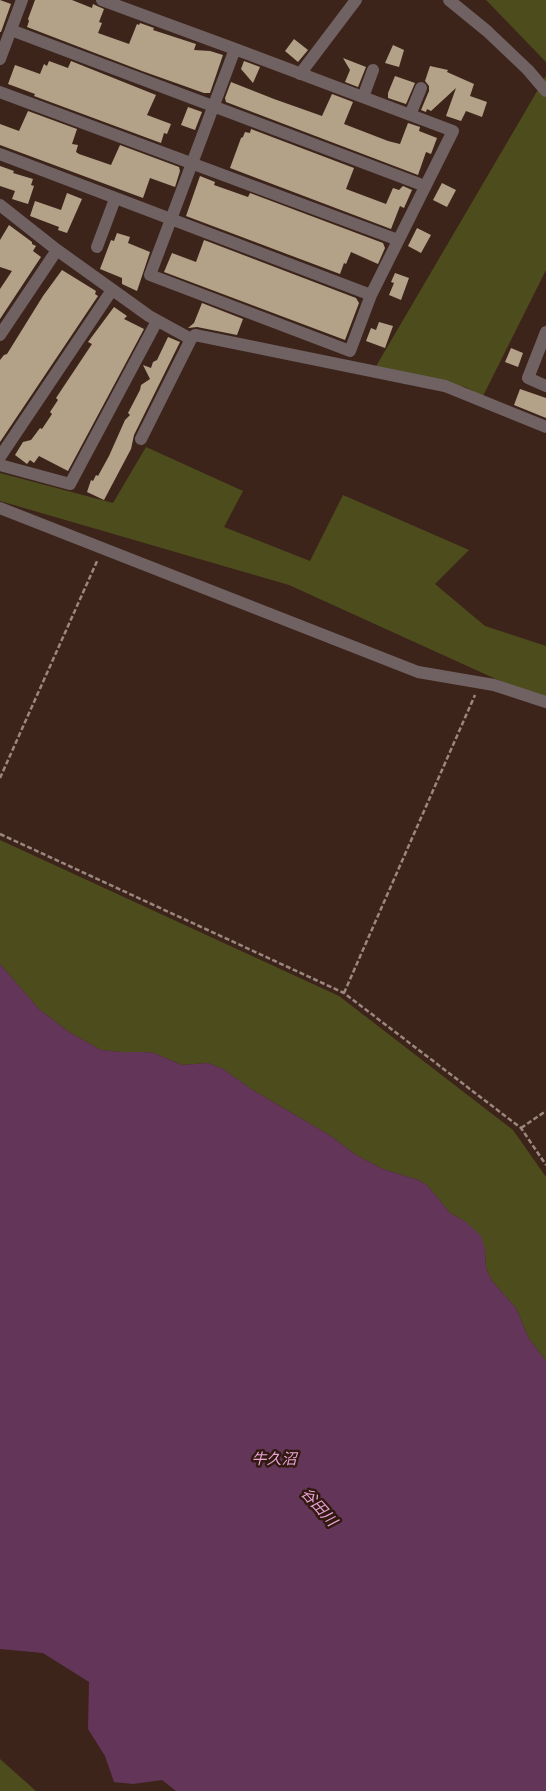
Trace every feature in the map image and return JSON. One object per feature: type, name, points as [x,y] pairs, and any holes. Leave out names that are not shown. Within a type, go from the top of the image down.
[{"type":"street","points":[[0,59],[22,0]]},
{"type":"street","points":[[102,0],[234,49],[300,74],[363,97],[453,131],[371,295],[350,351],[150,275],[234,49]]},
{"type":"street","points":[[300,74],[356,0]]},
{"type":"street","points":[[449,0],[487,31],[546,90]]},
{"type":"street","points":[[10,30],[425,186]]},
{"type":"street","points":[[363,97],[373,70]]},
{"type":"street","points":[[410,115],[421,88]]},
{"type":"street","points":[[0,92],[398,240]]},
{"type":"street","points":[[0,154],[371,295]]},
{"type":"street","points":[[97,247],[115,198]]},
{"type":"street","points":[[1,207],[112,290],[157,321],[190,339]]},
{"type":"street","points":[[0,335],[57,250]]},
{"type":"street","points":[[0,457],[112,290]]},
{"type":"street","points":[[0,465],[70,484],[157,321]]},
{"type":"street","points":[[546,332],[528,378],[546,386]]},
{"type":"street","points":[[141,439],[190,339],[195,335],[445,386],[546,426]]},
{"type":"street","points":[[0,508],[102,552],[418,672],[494,685],[546,702]]},
{"type":"path","points":[[0,778],[102,552]]},
{"type":"path","points":[[344,994],[470,709]]},
{"type":"path","points":[[0,834],[344,994],[521,1128],[546,1165]]},
{"type":"path","points":[[521,1128],[546,1111]]},
{"type":"shaded area","points":[[486,0],[546,0],[546,62],[488,2]]},
{"type":"shaded area","points":[[546,76],[546,270],[483,396],[465,387],[375,368]]},
{"type":"shaded area","points":[[146,447],[243,491],[224,527],[310,561],[343,495],[469,550],[435,584],[485,626],[546,646],[546,697],[498,680],[289,585],[0,501],[0,473],[113,503]]},
{"type":"shaded area","points":[[0,840],[339,996],[513,1130],[546,1177],[546,1361],[528,1337],[516,1308],[492,1281],[486,1268],[485,1249],[466,1222],[450,1213],[427,1185],[418,1180],[383,1169],[356,1155],[331,1136],[251,1089],[223,1069],[208,1063],[182,1065],[154,1053],[101,1050],[69,1032],[39,1009],[0,964]]},
{"type":"shaded area","points":[[0,1759],[36,1791],[0,1791]]},
{"type":"water","name":"牛久沼","points":[[0,964],[39,1009],[69,1032],[101,1050],[154,1053],[182,1065],[208,1063],[223,1069],[251,1089],[331,1136],[356,1155],[383,1169],[418,1180],[427,1185],[450,1213],[466,1222],[481,1236],[485,1249],[486,1268],[492,1281],[516,1308],[528,1337],[546,1361],[546,1791],[176,1791],[162,1780],[133,1784],[114,1782],[105,1756],[88,1729],[89,1682],[43,1653],[0,1649]]},
{"type":"building","points":[[0,0],[11,4],[1,32],[0,32]]},
{"type":"building","points":[[35,0],[72,0],[92,8],[93,4],[104,9],[99,22],[102,23],[98,33],[129,44],[137,24],[139,25],[140,23],[154,28],[153,30],[196,44],[194,50],[210,51],[223,55],[210,93],[204,93],[142,71],[27,27]]},
{"type":"building","points":[[294,39],[308,50],[298,62],[285,51]]},
{"type":"building","points":[[393,45],[404,50],[399,67],[385,63]]},
{"type":"building","points":[[343,58],[366,67],[358,87],[345,82],[350,70]]},
{"type":"building","points":[[49,61],[68,68],[71,61],[156,95],[147,115],[171,124],[167,134],[164,133],[161,143],[34,96],[35,94],[8,84],[15,65],[40,74],[44,64],[47,66]]},
{"type":"building","points":[[244,61],[260,67],[253,83],[241,69]]},
{"type":"building","points":[[430,66],[448,70],[447,72],[474,84],[470,96],[487,102],[482,117],[466,111],[461,121],[446,116],[456,88],[431,111],[427,109],[426,112],[421,110],[429,91],[429,86],[425,81]]},
{"type":"building","points":[[395,76],[415,83],[406,104],[388,98],[388,93]]},
{"type":"building","points":[[231,82],[322,116],[332,94],[353,102],[344,124],[388,141],[400,144],[408,123],[420,127],[419,131],[437,138],[431,154],[426,152],[418,175],[226,102],[225,98]]},
{"type":"building","points":[[188,107],[202,112],[195,130],[181,125]]},
{"type":"building","points":[[28,111],[77,129],[72,144],[78,145],[76,152],[79,154],[111,165],[120,145],[179,167],[180,171],[175,187],[150,178],[143,198],[0,145],[0,124],[19,131]]},
{"type":"building","points":[[251,129],[354,168],[346,189],[386,204],[393,188],[399,190],[403,186],[412,190],[404,208],[400,206],[391,229],[230,168],[241,138],[245,132],[250,133]]},
{"type":"building","points":[[0,166],[14,171],[13,173],[33,179],[31,185],[34,186],[28,204],[12,199],[15,191],[0,186]]},
{"type":"building","points":[[200,176],[215,182],[214,185],[248,197],[250,193],[383,243],[385,248],[378,264],[351,252],[340,274],[186,216]]},
{"type":"building","points":[[442,183],[456,190],[447,207],[433,200]]},
{"type":"building","points":[[67,193],[82,199],[67,233],[58,230],[59,227],[30,216],[35,201],[61,210]]},
{"type":"building","points":[[9,225],[36,246],[33,251],[41,257],[0,319],[0,289],[12,271],[0,267],[0,240]]},
{"type":"building","points":[[417,228],[431,235],[421,253],[408,246]]},
{"type":"building","points":[[117,233],[130,237],[128,243],[150,252],[137,291],[122,284],[122,278],[100,269],[111,240],[114,241]]},
{"type":"building","points":[[204,240],[356,298],[359,303],[345,340],[164,272],[172,253],[196,262]]},
{"type":"building","points":[[62,270],[96,291],[95,294],[98,296],[0,442],[0,360],[7,354],[43,296]]},
{"type":"building","points":[[395,273],[409,278],[401,300],[389,295],[394,283],[391,282]]},
{"type":"building","points":[[202,303],[243,319],[237,335],[197,327],[188,328],[194,323]]},
{"type":"building","points":[[114,307],[127,316],[124,319],[144,329],[68,471],[39,456],[34,463],[30,460],[27,464],[15,455],[23,442],[31,440],[40,428],[42,429],[52,414],[50,412],[58,400],[56,398],[92,344],[88,342]]},
{"type":"building","points":[[379,322],[393,326],[385,348],[366,341],[371,328],[376,330]]},
{"type":"building","points":[[168,337],[180,342],[134,435],[131,449],[104,500],[87,492],[91,480],[93,481],[96,475],[98,476],[109,456],[125,420],[130,415],[128,413],[141,385],[150,379],[143,365],[151,368]]},
{"type":"building","points":[[511,348],[523,353],[518,367],[505,362]]},
{"type":"building","points":[[520,389],[546,398],[546,418],[514,405]]},
{"type":"water label","name":"谷田川","points":[[319,1507]]}]
